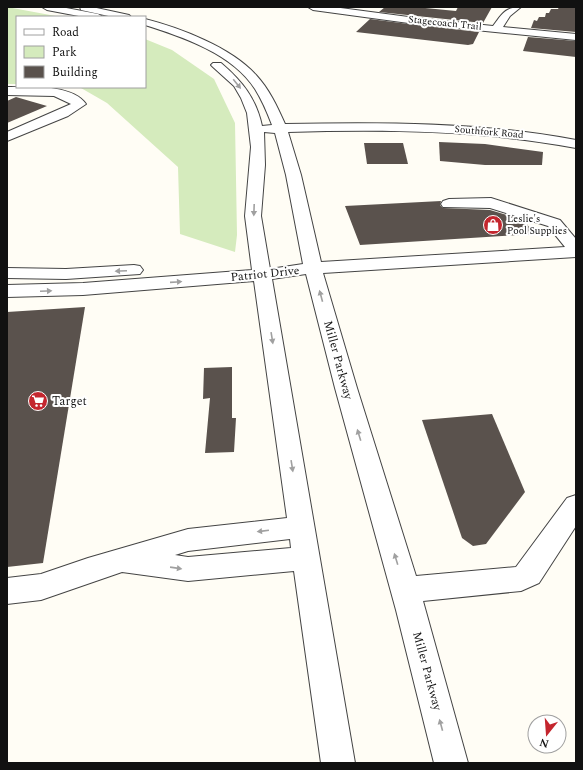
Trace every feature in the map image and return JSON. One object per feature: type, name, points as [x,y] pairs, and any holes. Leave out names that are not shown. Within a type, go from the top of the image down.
[{"type":"street","points":[[47,7],[93,16]]},
{"type":"street","points":[[77,7],[121,16]]},
{"type":"street","name":"Stagecoach Trail","points":[[313,7],[350,9],[496,29],[576,38]]},
{"type":"street","points":[[496,29],[507,14],[516,7]]},
{"type":"street","name":"Miller Parkway","points":[[146,22],[202,43],[245,71],[260,86],[282,133],[313,268],[354,420],[406,590],[450,763]]},
{"type":"street","points":[[146,29],[193,49],[216,64],[238,85],[248,101],[257,134],[253,216],[338,763]]},
{"type":"street","points":[[7,91],[46,91],[71,96],[80,104],[64,113],[7,137]]},
{"type":"street","name":"Southfork Road","points":[[257,134],[338,131],[376,133],[400,128],[458,128],[494,131],[576,144]]},
{"type":"street","points":[[449,204],[491,203],[554,223],[576,251]]},
{"type":"street","name":"Patriot Drive","points":[[7,273],[66,274],[313,268],[576,251]]},
{"type":"street","name":"Patriot Drive","points":[[7,292],[83,289],[262,269]]},
{"type":"street","points":[[406,590],[521,579],[529,574],[576,504]]},
{"type":"street","points":[[7,591],[40,588],[88,570],[123,561],[188,540],[301,527]]},
{"type":"street","points":[[123,561],[188,570],[306,558]]},
{"type":"green space","points":[[7,7],[56,16],[16,16],[16,84],[7,84]]},
{"type":"green space","points":[[146,39],[172,50],[214,79],[235,123],[237,235],[235,252],[180,234],[178,167],[107,103],[81,88],[146,88]]},
{"type":"building","points":[[385,7],[415,7],[456,11],[458,7],[492,7],[483,23],[379,12]]},
{"type":"building","points":[[559,7],[576,7],[576,32],[531,28],[534,20],[537,21],[539,17],[545,17],[546,13],[549,13],[551,9],[558,9]]},
{"type":"building","points":[[370,19],[479,32],[473,44],[468,45],[356,32]]},
{"type":"building","points":[[528,37],[576,41],[576,57],[523,51]]},
{"type":"building","points":[[16,97],[47,106],[7,123],[7,101]]},
{"type":"building","points":[[439,142],[485,144],[543,152],[542,165],[485,165],[440,161]]},
{"type":"building","points":[[364,143],[403,143],[408,164],[367,164]]},
{"type":"building","points":[[441,201],[440,205],[443,208],[490,210],[524,220],[534,234],[360,245],[345,206]]},
{"type":"building","name":"Target","points":[[85,307],[43,563],[7,567],[7,312]]},
{"type":"building","points":[[232,367],[232,418],[236,418],[234,452],[205,453],[210,398],[203,399],[204,368]]},
{"type":"building","points":[[492,414],[525,492],[486,544],[473,546],[462,538],[422,420]]},
{"type":"place","name":"Leslie's Pool Supplies","points":[[493,225]]},
{"type":"place","name":"Target","points":[[38,401]]}]
